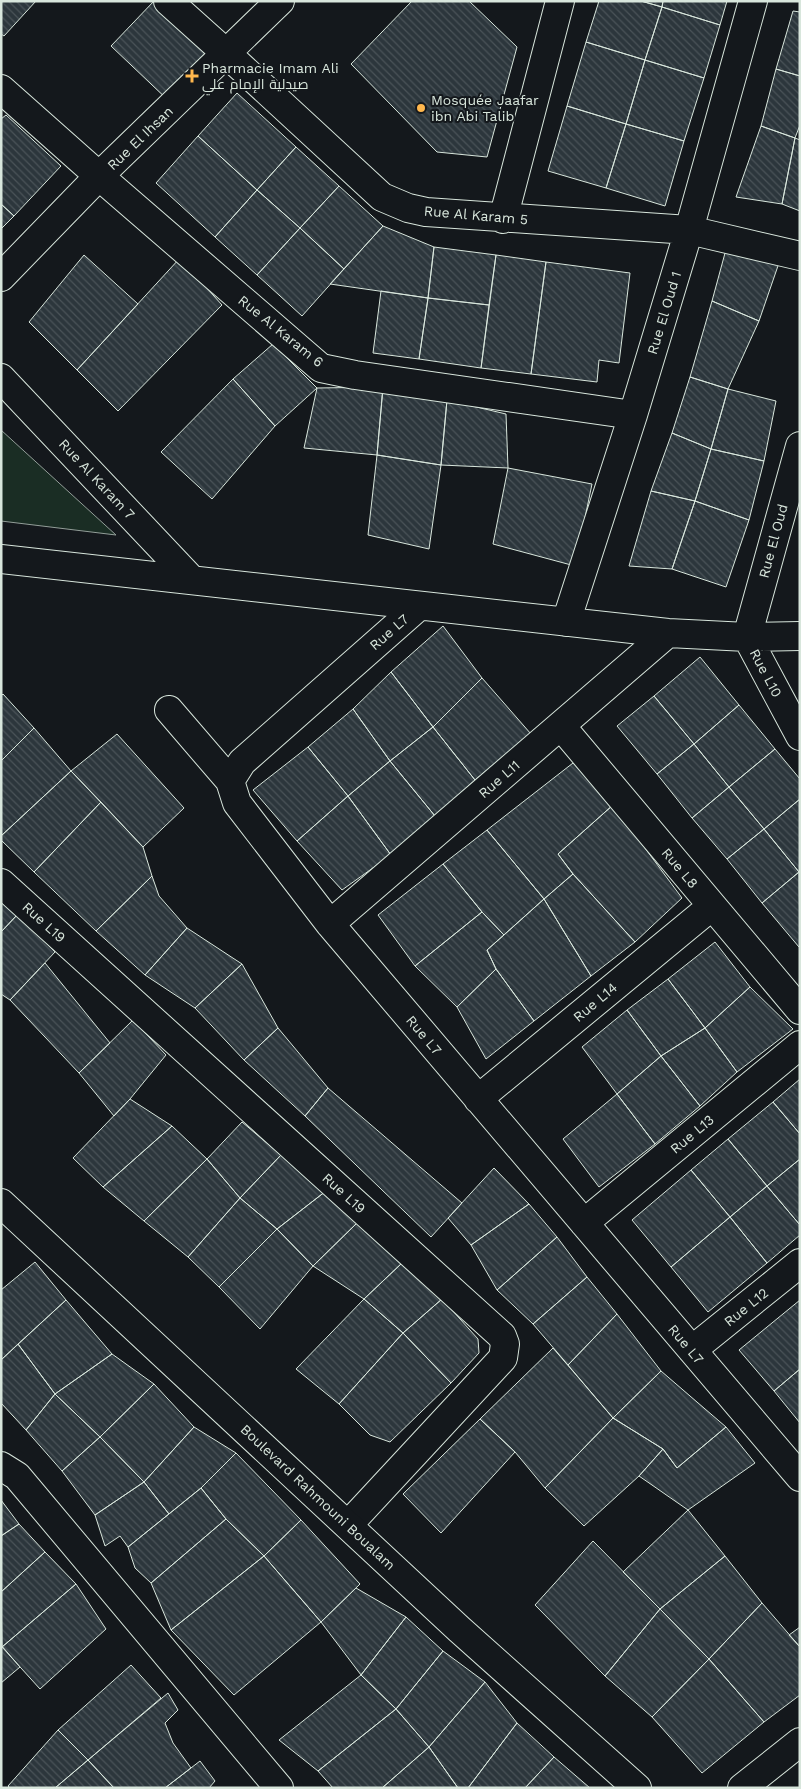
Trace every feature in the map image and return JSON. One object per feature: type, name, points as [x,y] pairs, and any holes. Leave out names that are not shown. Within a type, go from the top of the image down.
[{"type":"street","name":"Rue Al Karam 5","points":[[168,1],[382,197],[408,208],[426,212],[503,219],[689,230],[800,256]]},
{"type":"street","name":"Rue El Ihsan","points":[[1,277],[99,176],[280,1]]},
{"type":"street","points":[[503,219],[560,1]]},
{"type":"street","name":"Rue El Oud 1","points":[[566,622],[633,415],[689,230],[753,1]]},
{"type":"street","name":"Rue Al Karam 6","points":[[1,89],[321,368],[355,375],[633,415]]},
{"type":"street","name":"Rue Al Karam 7","points":[[1,378],[192,580]]},
{"type":"street","name":"Rue El Oud","points":[[747,637],[800,446]]},
{"type":"street","points":[[1,559],[668,633],[747,637],[800,636]]},
{"type":"street","name":"Rue L7","points":[[419,606],[242,762],[230,781],[237,803],[330,924],[800,1478]]},
{"type":"street","name":"Rue L11","points":[[330,924],[668,633]]},
{"type":"street","name":"Rue L10","points":[[747,637],[800,736]]},
{"type":"street","points":[[170,710],[230,781]]},
{"type":"street","name":"Rue L8","points":[[560,726],[800,1010]]},
{"type":"street","name":"Rue L19","points":[[1,883],[502,1336],[505,1344],[503,1358],[348,1525]]},
{"type":"street","name":"Rue L14","points":[[478,1099],[712,906]]},
{"type":"street","name":"Rue L13","points":[[584,1223],[800,1045]]},
{"type":"street","name":"Boulevard Rahmouni Boualam","points":[[1,1203],[459,1629],[637,1788]]},
{"type":"street","name":"Rue L12","points":[[692,1350],[800,1263]]},
{"type":"street","points":[[1,1466],[17,1476],[279,1788]]},
{"type":"street","points":[[742,1788],[800,1742]]},
{"type":"green space","points":[[1,430],[116,535],[1,521]]},
{"type":"building","points":[[1,1],[36,1],[4,36],[1,34]]},
{"type":"building","points":[[154,1],[160,1],[216,55],[171,103],[111,46]]},
{"type":"building","points":[[412,1],[469,1],[517,47],[487,157],[437,152],[351,64]]},
{"type":"building","points":[[599,1],[641,1],[662,7],[645,60],[586,42]]},
{"type":"building","points":[[641,1],[663,1],[662,7]]},
{"type":"building","points":[[663,1],[727,1],[720,25],[662,7]]},
{"type":"building","points":[[662,7],[720,25],[704,78],[645,60]]},
{"type":"building","points":[[793,11],[800,12],[800,76],[776,69]]},
{"type":"building","points":[[586,42],[645,60],[626,124],[567,106]]},
{"type":"building","points":[[645,60],[704,78],[684,141],[626,124]]},
{"type":"building","points":[[776,69],[800,76],[800,125],[795,138],[761,126]]},
{"type":"building","points":[[237,93],[296,147],[257,190],[198,136]]},
{"type":"building","points":[[567,106],[626,124],[606,188],[548,171]]},
{"type":"building","points":[[6,115],[61,166],[14,216],[1,204],[1,119]]},
{"type":"building","points":[[626,124],[684,141],[665,206],[606,188]]},
{"type":"building","points":[[761,126],[795,138],[782,204],[736,197]]},
{"type":"building","points":[[198,136],[257,190],[215,237],[156,183]]},
{"type":"building","points":[[795,138],[800,140],[800,211],[782,204]]},
{"type":"building","points":[[296,147],[339,186],[300,228],[257,190]]},
{"type":"building","points":[[339,186],[383,226],[344,269],[300,228]]},
{"type":"building","points":[[257,190],[300,228],[257,275],[215,237]]},
{"type":"building","points":[[1,204],[14,216],[1,229]]},
{"type":"building","points":[[383,226],[434,247],[428,298],[330,284]]},
{"type":"building","points":[[300,228],[344,269],[302,316],[257,275]]},
{"type":"building","points":[[728,242],[780,260],[759,321],[712,301]]},
{"type":"building","points":[[434,247],[496,255],[489,305],[428,298]]},
{"type":"building","points":[[84,255],[138,304],[77,370],[29,322]]},
{"type":"building","points":[[496,255],[546,262],[531,374],[481,368]]},
{"type":"building","points":[[180,258],[222,305],[118,411],[77,370]]},
{"type":"building","points":[[546,262],[630,273],[619,363],[599,360],[597,382],[531,374]]},
{"type":"building","points":[[381,291],[428,298],[419,359],[373,353]]},
{"type":"building","points":[[428,298],[489,305],[481,368],[419,359]]},
{"type":"building","points":[[712,301],[759,321],[728,389],[690,377]]},
{"type":"building","points":[[273,344],[317,388],[275,426],[233,379]]},
{"type":"building","points":[[690,377],[728,389],[711,449],[672,433]]},
{"type":"building","points":[[233,379],[275,426],[212,499],[161,452]]},
{"type":"building","points":[[383,387],[377,455],[304,448],[317,388]]},
{"type":"building","points":[[383,387],[447,400],[441,465],[377,455]]},
{"type":"building","points":[[728,389],[776,401],[764,461],[711,449]]},
{"type":"building","points":[[447,400],[506,414],[508,468],[441,465]]},
{"type":"building","points":[[672,433],[711,449],[695,501],[651,491]]},
{"type":"building","points":[[711,449],[764,461],[749,520],[695,501]]},
{"type":"building","points":[[377,455],[441,465],[429,549],[368,535]]},
{"type":"building","points":[[508,468],[592,484],[575,566],[493,544]]},
{"type":"building","points":[[651,491],[695,501],[672,569],[629,566]]},
{"type":"building","points":[[695,501],[749,520],[726,587],[672,569]]},
{"type":"building","points":[[443,626],[482,678],[433,727],[391,672]]},
{"type":"building","points":[[700,657],[739,705],[694,744],[654,696]]},
{"type":"building","points":[[391,672],[433,727],[390,761],[353,709]]},
{"type":"building","points":[[482,678],[531,734],[475,780],[433,727]]},
{"type":"building","points":[[3,694],[34,728],[1,761],[1,696]]},
{"type":"building","points":[[654,696],[694,744],[657,774],[617,726]]},
{"type":"building","points":[[739,705],[775,749],[729,787],[694,744]]},
{"type":"building","points":[[353,709],[390,761],[348,796],[308,747]]},
{"type":"building","points":[[433,727],[475,780],[435,816],[390,761]]},
{"type":"building","points":[[34,728],[71,771],[1,836],[1,761]]},
{"type":"building","points":[[117,734],[184,808],[143,847],[71,771]]},
{"type":"building","points":[[694,744],[729,787],[692,818],[657,774]]},
{"type":"building","points":[[308,747],[348,796],[297,841],[253,790]]},
{"type":"building","points":[[775,749],[800,779],[800,799],[764,829],[729,787]]},
{"type":"building","points":[[390,761],[435,816],[391,855],[348,796]]},
{"type":"building","points":[[573,763],[613,805],[558,854],[573,874],[544,899],[487,830]]},
{"type":"building","points":[[71,771],[101,802],[34,872],[1,840],[1,836]]},
{"type":"building","points":[[729,787],[764,829],[727,859],[692,818]]},
{"type":"building","points":[[348,796],[391,855],[342,890],[297,841]]},
{"type":"building","points":[[800,799],[800,872],[799,872],[764,829]]},
{"type":"building","points":[[101,802],[143,847],[152,876],[96,931],[34,872]]},
{"type":"building","points":[[613,805],[682,898],[635,942],[573,874],[558,854]]},
{"type":"building","points":[[764,829],[799,872],[762,903],[727,859]]},
{"type":"building","points":[[487,830],[544,899],[504,935],[482,912],[443,864]]},
{"type":"building","points":[[443,864],[482,912],[415,966],[378,915]]},
{"type":"building","points":[[799,872],[800,946],[799,947],[762,903]]},
{"type":"building","points":[[573,874],[635,942],[591,976],[544,899]]},
{"type":"building","points":[[152,876],[159,896],[187,928],[145,975],[96,931]]},
{"type":"building","points":[[544,899],[591,976],[534,1021],[496,969],[487,950]]},
{"type":"building","points":[[1,902],[18,914],[1,932]]},
{"type":"building","points":[[482,912],[504,935],[487,950],[496,969],[457,1007],[415,966]]},
{"type":"building","points":[[18,914],[55,952],[10,1000],[1,994],[1,932]]},
{"type":"building","points":[[187,928],[242,964],[195,1008],[145,975]]},
{"type":"building","points":[[715,942],[750,987],[705,1028],[668,979]]},
{"type":"building","points":[[45,963],[110,1043],[79,1073],[10,1000]]},
{"type":"building","points":[[242,964],[278,1028],[244,1060],[195,1008]]},
{"type":"building","points":[[496,969],[534,1021],[486,1059],[457,1007]]},
{"type":"building","points":[[668,979],[705,1028],[661,1056],[627,1010]]},
{"type":"building","points":[[750,987],[793,1029],[737,1072],[705,1028]]},
{"type":"building","points":[[627,1010],[661,1056],[617,1094],[582,1047]]},
{"type":"building","points":[[133,1020],[166,1055],[114,1116],[79,1073]]},
{"type":"building","points":[[278,1028],[328,1088],[305,1116],[244,1060]]},
{"type":"building","points":[[705,1028],[737,1072],[700,1106],[661,1056]]},
{"type":"building","points":[[661,1056],[700,1106],[655,1144],[617,1094]]},
{"type":"building","points":[[800,1079],[800,1134],[773,1102]]},
{"type":"building","points":[[328,1088],[462,1203],[431,1237],[305,1116]]},
{"type":"building","points":[[617,1094],[655,1144],[599,1187],[563,1139]]},
{"type":"building","points":[[130,1099],[172,1126],[103,1187],[73,1158]]},
{"type":"building","points":[[773,1102],[800,1134],[800,1159],[767,1186],[728,1139]]},
{"type":"building","points":[[242,1122],[281,1155],[240,1198],[207,1159]]},
{"type":"building","points":[[172,1126],[207,1159],[144,1221],[103,1187]]},
{"type":"building","points":[[728,1139],[767,1186],[730,1217],[691,1170]]},
{"type":"building","points":[[281,1155],[326,1191],[277,1229],[240,1198]]},
{"type":"building","points":[[207,1159],[240,1198],[188,1257],[144,1221]]},
{"type":"building","points":[[800,1159],[800,1225],[767,1186]]},
{"type":"building","points":[[494,1168],[529,1204],[471,1245],[448,1218]]},
{"type":"building","points":[[691,1170],[730,1217],[671,1267],[632,1220]]},
{"type":"building","points":[[767,1186],[800,1225],[800,1235],[767,1263],[730,1217]]},
{"type":"building","points":[[326,1191],[358,1222],[313,1266],[277,1229]]},
{"type":"building","points":[[240,1198],[277,1229],[219,1287],[188,1257]]},
{"type":"building","points":[[529,1204],[557,1237],[497,1290],[471,1245]]},
{"type":"building","points":[[730,1217],[767,1263],[708,1312],[671,1267]]},
{"type":"building","points":[[358,1222],[402,1263],[364,1299],[313,1266]]},
{"type":"building","points":[[277,1229],[313,1266],[260,1329],[219,1287]]},
{"type":"building","points":[[557,1237],[587,1277],[533,1324],[497,1290]]},
{"type":"building","points":[[35,1262],[66,1300],[1,1360],[1,1290]]},
{"type":"building","points":[[402,1263],[442,1299],[403,1333],[364,1299]]},
{"type":"building","points":[[587,1277],[617,1314],[568,1365],[533,1324]]},
{"type":"building","points":[[364,1299],[403,1333],[339,1404],[296,1369]]},
{"type":"building","points":[[442,1299],[478,1339],[479,1353],[451,1383],[403,1333]]},
{"type":"building","points":[[66,1300],[112,1354],[55,1394],[18,1344]]},
{"type":"building","points":[[800,1300],[800,1369],[774,1391],[739,1350]]},
{"type":"building","points":[[617,1314],[661,1371],[613,1418],[568,1365]]},
{"type":"building","points":[[403,1333],[451,1383],[390,1442],[370,1435],[339,1404]]},
{"type":"building","points":[[18,1344],[55,1394],[26,1430],[1,1403],[1,1360]]},
{"type":"building","points":[[553,1348],[613,1418],[545,1488],[515,1452],[480,1419]]},
{"type":"building","points":[[112,1354],[154,1384],[100,1437],[55,1394]]},
{"type":"building","points":[[800,1369],[800,1423],[774,1391]]},
{"type":"building","points":[[661,1371],[726,1427],[677,1468],[663,1449],[613,1418]]},
{"type":"building","points":[[154,1384],[194,1427],[144,1482],[100,1437]]},
{"type":"building","points":[[55,1394],[100,1437],[62,1471],[26,1430]]},
{"type":"building","points":[[613,1418],[663,1449],[639,1476],[584,1526],[545,1488]]},
{"type":"building","points":[[480,1419],[515,1452],[441,1533],[403,1494]]},
{"type":"building","points":[[194,1427],[236,1453],[201,1488],[169,1514],[144,1482]]},
{"type":"building","points":[[726,1427],[755,1463],[688,1510],[639,1476],[663,1449],[677,1468]]},
{"type":"building","points":[[100,1437],[144,1482],[95,1515],[62,1471]]},
{"type":"building","points":[[236,1453],[301,1520],[264,1556],[226,1519],[201,1488]]},
{"type":"building","points":[[144,1482],[169,1514],[128,1547],[120,1536],[105,1546],[95,1515]]},
{"type":"building","points":[[201,1488],[226,1519],[151,1583],[135,1568],[128,1547]]},
{"type":"building","points":[[1,1500],[19,1524],[1,1536]]},
{"type":"building","points":[[688,1510],[725,1556],[660,1609],[623,1572]]},
{"type":"building","points":[[226,1519],[264,1556],[171,1630],[151,1583]]},
{"type":"building","points":[[301,1520],[360,1584],[321,1622],[264,1556]]},
{"type":"building","points":[[19,1524],[45,1552],[1,1592],[1,1536]]},
{"type":"building","points":[[593,1541],[660,1609],[605,1676],[535,1605]]},
{"type":"building","points":[[45,1552],[76,1584],[2,1647],[1,1592]]},
{"type":"building","points":[[264,1556],[321,1622],[234,1695],[171,1630]]},
{"type":"building","points":[[725,1556],[762,1603],[709,1659],[660,1609]]},
{"type":"building","points":[[76,1584],[106,1629],[40,1689],[2,1647]]},
{"type":"building","points":[[356,1588],[406,1617],[361,1675],[321,1622]]},
{"type":"building","points":[[762,1603],[800,1647],[800,1695],[764,1722],[709,1659]]},
{"type":"building","points":[[660,1609],[709,1659],[652,1717],[605,1676]]},
{"type":"building","points":[[406,1617],[443,1651],[396,1709],[361,1675]]},
{"type":"building","points":[[800,1627],[800,1647],[789,1635]]},
{"type":"building","points":[[1,1645],[20,1667],[1,1683]]},
{"type":"building","points":[[443,1651],[485,1682],[429,1747],[396,1709]]},
{"type":"building","points":[[709,1659],[764,1722],[702,1773],[652,1717]]},
{"type":"building","points":[[131,1665],[161,1698],[88,1760],[58,1730]]},
{"type":"building","points":[[361,1675],[396,1709],[318,1771],[279,1740]]},
{"type":"building","points":[[485,1682],[517,1723],[468,1788],[458,1788],[429,1747]]},
{"type":"building","points":[[168,1693],[178,1710],[165,1723],[173,1743],[191,1768],[165,1788],[114,1788],[88,1760]]},
{"type":"building","points":[[396,1709],[429,1747],[382,1788],[333,1788],[318,1771]]},
{"type":"building","points":[[517,1723],[554,1757],[525,1788],[468,1788]]},
{"type":"building","points":[[58,1730],[88,1760],[55,1788],[10,1788],[8,1786]]},
{"type":"building","points":[[429,1747],[458,1788],[382,1788]]},
{"type":"building","points":[[554,1757],[590,1788],[525,1788]]},
{"type":"building","points":[[88,1760],[114,1788],[55,1788]]},
{"type":"building","points":[[200,1761],[215,1781],[209,1788],[165,1788]]},
{"type":"place","name":"Pharmacie Imam Ali صيدلية الإمام علي","points":[[192,76]]},
{"type":"place","name":"Mosquée Jaafar ibn Abi Talib","points":[[421,108]]}]
